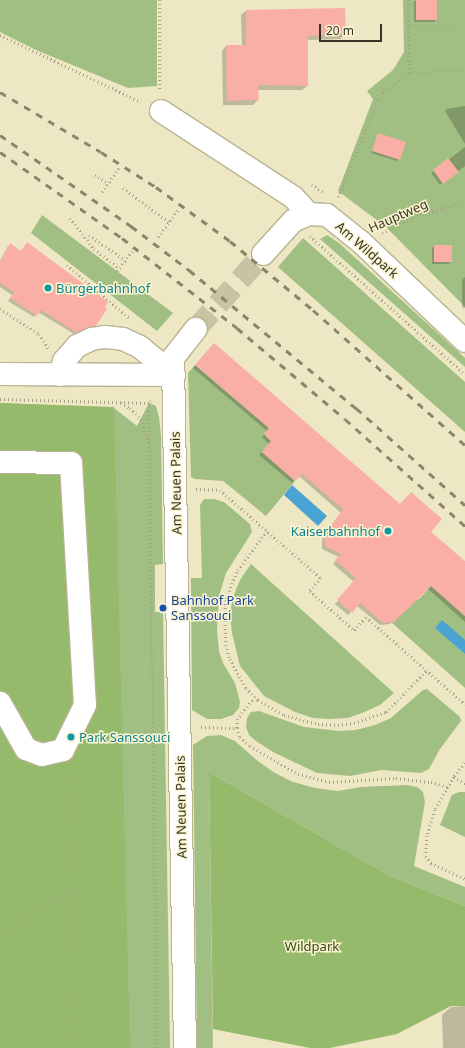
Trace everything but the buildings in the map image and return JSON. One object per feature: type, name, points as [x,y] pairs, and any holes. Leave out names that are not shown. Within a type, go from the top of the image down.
[{"type":"street","points":[[161,111],[293,197],[310,214],[294,221],[263,254]]},
{"type":"street","name":"Am Wildpark","points":[[310,214],[327,215],[362,243],[465,340]]},
{"type":"street","points":[[174,375],[173,358],[196,329]]},
{"type":"street","points":[[59,375],[64,361],[77,346],[92,339],[105,337],[123,339],[140,347],[174,375]]},
{"type":"street","points":[[0,374],[174,375]]},
{"type":"street","name":"Am Neuen Palais","points":[[174,375],[185,1048]]},
{"type":"street","points":[[0,462],[71,463],[85,705],[63,750],[42,755],[26,749],[0,703]]},
{"type":"path","points":[[0,35],[161,111],[160,0]]},
{"type":"path","points":[[408,0],[409,73]]},
{"type":"path","points":[[408,27],[460,27]]},
{"type":"path","points":[[341,193],[378,100],[384,93],[409,73],[465,69]]},
{"type":"path","points":[[102,192],[119,168]]},
{"type":"path","points":[[95,175],[108,183]]},
{"type":"path","points":[[123,188],[169,222]]},
{"type":"path","name":"Hauptweg","points":[[362,243],[413,217],[465,201]]},
{"type":"path","points":[[158,237],[178,209]]},
{"type":"path","points":[[70,218],[94,249],[119,268]]},
{"type":"path","points":[[89,235],[125,260]]},
{"type":"path","points":[[312,237],[465,374]]},
{"type":"path","points":[[117,271],[132,251]]},
{"type":"path","points":[[67,265],[131,319]]},
{"type":"path","points":[[0,309],[39,334],[50,351],[59,375]]},
{"type":"path","points":[[157,1048],[149,403],[174,375]]},
{"type":"path","points":[[0,399],[149,403]]},
{"type":"path","points":[[119,402],[130,408],[140,419],[147,434],[150,451]]},
{"type":"path","points":[[197,489],[220,490],[321,578],[310,591],[354,630],[366,617],[465,704]]},
{"type":"path","points":[[266,531],[236,572],[230,586],[224,614],[226,640],[230,659],[238,676],[246,688],[255,697],[284,715],[300,720],[325,725],[354,723],[386,712],[427,670]]},
{"type":"path","points":[[255,697],[238,719],[236,728],[240,737],[250,746],[298,774],[313,780],[329,782],[347,783],[396,778],[431,782],[448,786]]},
{"type":"path","points":[[200,727],[236,728]]},
{"type":"path","points":[[63,750],[71,789],[78,984],[64,1048]]},
{"type":"path","points":[[465,763],[448,786],[435,810],[427,836],[426,856],[431,863],[465,879]]},
{"type":"path","points":[[454,777],[465,784]]},
{"type":"path","points":[[0,937],[34,910],[75,890]]},
{"type":"green space","points":[[0,0],[157,0],[157,86],[128,88],[36,50],[0,32]]},
{"type":"green space","points":[[403,0],[465,0],[465,307],[386,227],[338,191],[373,99],[367,91],[393,70],[404,52]]},
{"type":"green space","points":[[42,215],[173,313],[157,331],[31,233]]},
{"type":"green space","points":[[327,235],[339,243],[465,358],[465,367],[320,239]]},
{"type":"green space","points":[[303,238],[465,382],[465,432],[278,267]]},
{"type":"green space","points":[[195,365],[269,428],[264,434],[271,441],[262,452],[295,481],[266,516],[223,481],[195,479],[191,477],[188,373]]},
{"type":"green space","name":"Park Sanssouci","points":[[0,403],[114,408],[137,426],[149,403],[156,406],[159,417],[161,436],[163,564],[155,565],[155,612],[163,612],[170,1048],[0,1048]]},
{"type":"green space","name":"Park Sanssouci","points":[[0,403],[114,407],[130,1048],[0,1048]]},
{"type":"green space","points":[[204,499],[214,499],[224,502],[250,524],[252,532],[226,573],[219,596],[217,631],[219,651],[223,663],[235,683],[240,702],[239,708],[233,715],[221,719],[207,719],[192,710],[191,578],[202,578],[200,505]]},
{"type":"green space","points":[[251,564],[394,693],[380,705],[362,713],[348,718],[329,719],[313,718],[295,712],[264,696],[240,666],[232,633],[230,614],[233,597],[240,580]]},
{"type":"green space","points":[[431,586],[465,616],[465,688],[391,622],[415,600],[419,599]]},
{"type":"green space","points":[[427,689],[460,717],[461,721],[440,749],[429,769],[421,773],[381,770],[350,776],[317,773],[273,752],[256,741],[249,735],[246,727],[247,718],[251,712],[259,711],[304,727],[339,731],[356,730],[375,725],[391,718],[423,690]]},
{"type":"green space","points":[[221,735],[235,741],[259,762],[275,773],[293,782],[315,788],[338,791],[361,787],[407,785],[417,787],[423,792],[425,802],[414,866],[465,887],[465,906],[388,875],[209,772],[213,1048],[197,1048],[193,745],[207,736]]},
{"type":"green space","name":"Wildpark","points":[[209,772],[388,875],[465,906],[465,1006],[451,1006],[397,1034],[330,1048],[310,1048],[213,1029]]},
{"type":"green space","points":[[459,792],[465,792],[465,837],[440,825],[452,795]]},
{"type":"water","points":[[292,485],[327,516],[318,526],[284,495]]},
{"type":"water","points":[[442,620],[465,640],[465,654],[435,628]]},
{"type":"tunnel","points":[[196,329],[263,254]]},
{"type":"railway","points":[[0,92],[101,152],[156,187],[230,241],[313,310],[465,445]]},
{"type":"railway","points":[[0,135],[131,226],[189,270],[356,408],[465,505]]},
{"type":"railway","points":[[0,152],[122,238],[237,328],[345,419],[465,526]]},
{"type":"place","name":"Bürgerbahnhof","points":[[48,288]]},
{"type":"place","name":"Kaiserbahnhof","points":[[388,531]]},
{"type":"place","name":"Bahnhof Park Sanssouci","points":[[163,608]]},
{"type":"place","name":"Park Sanssouci","points":[[71,737]]}]
